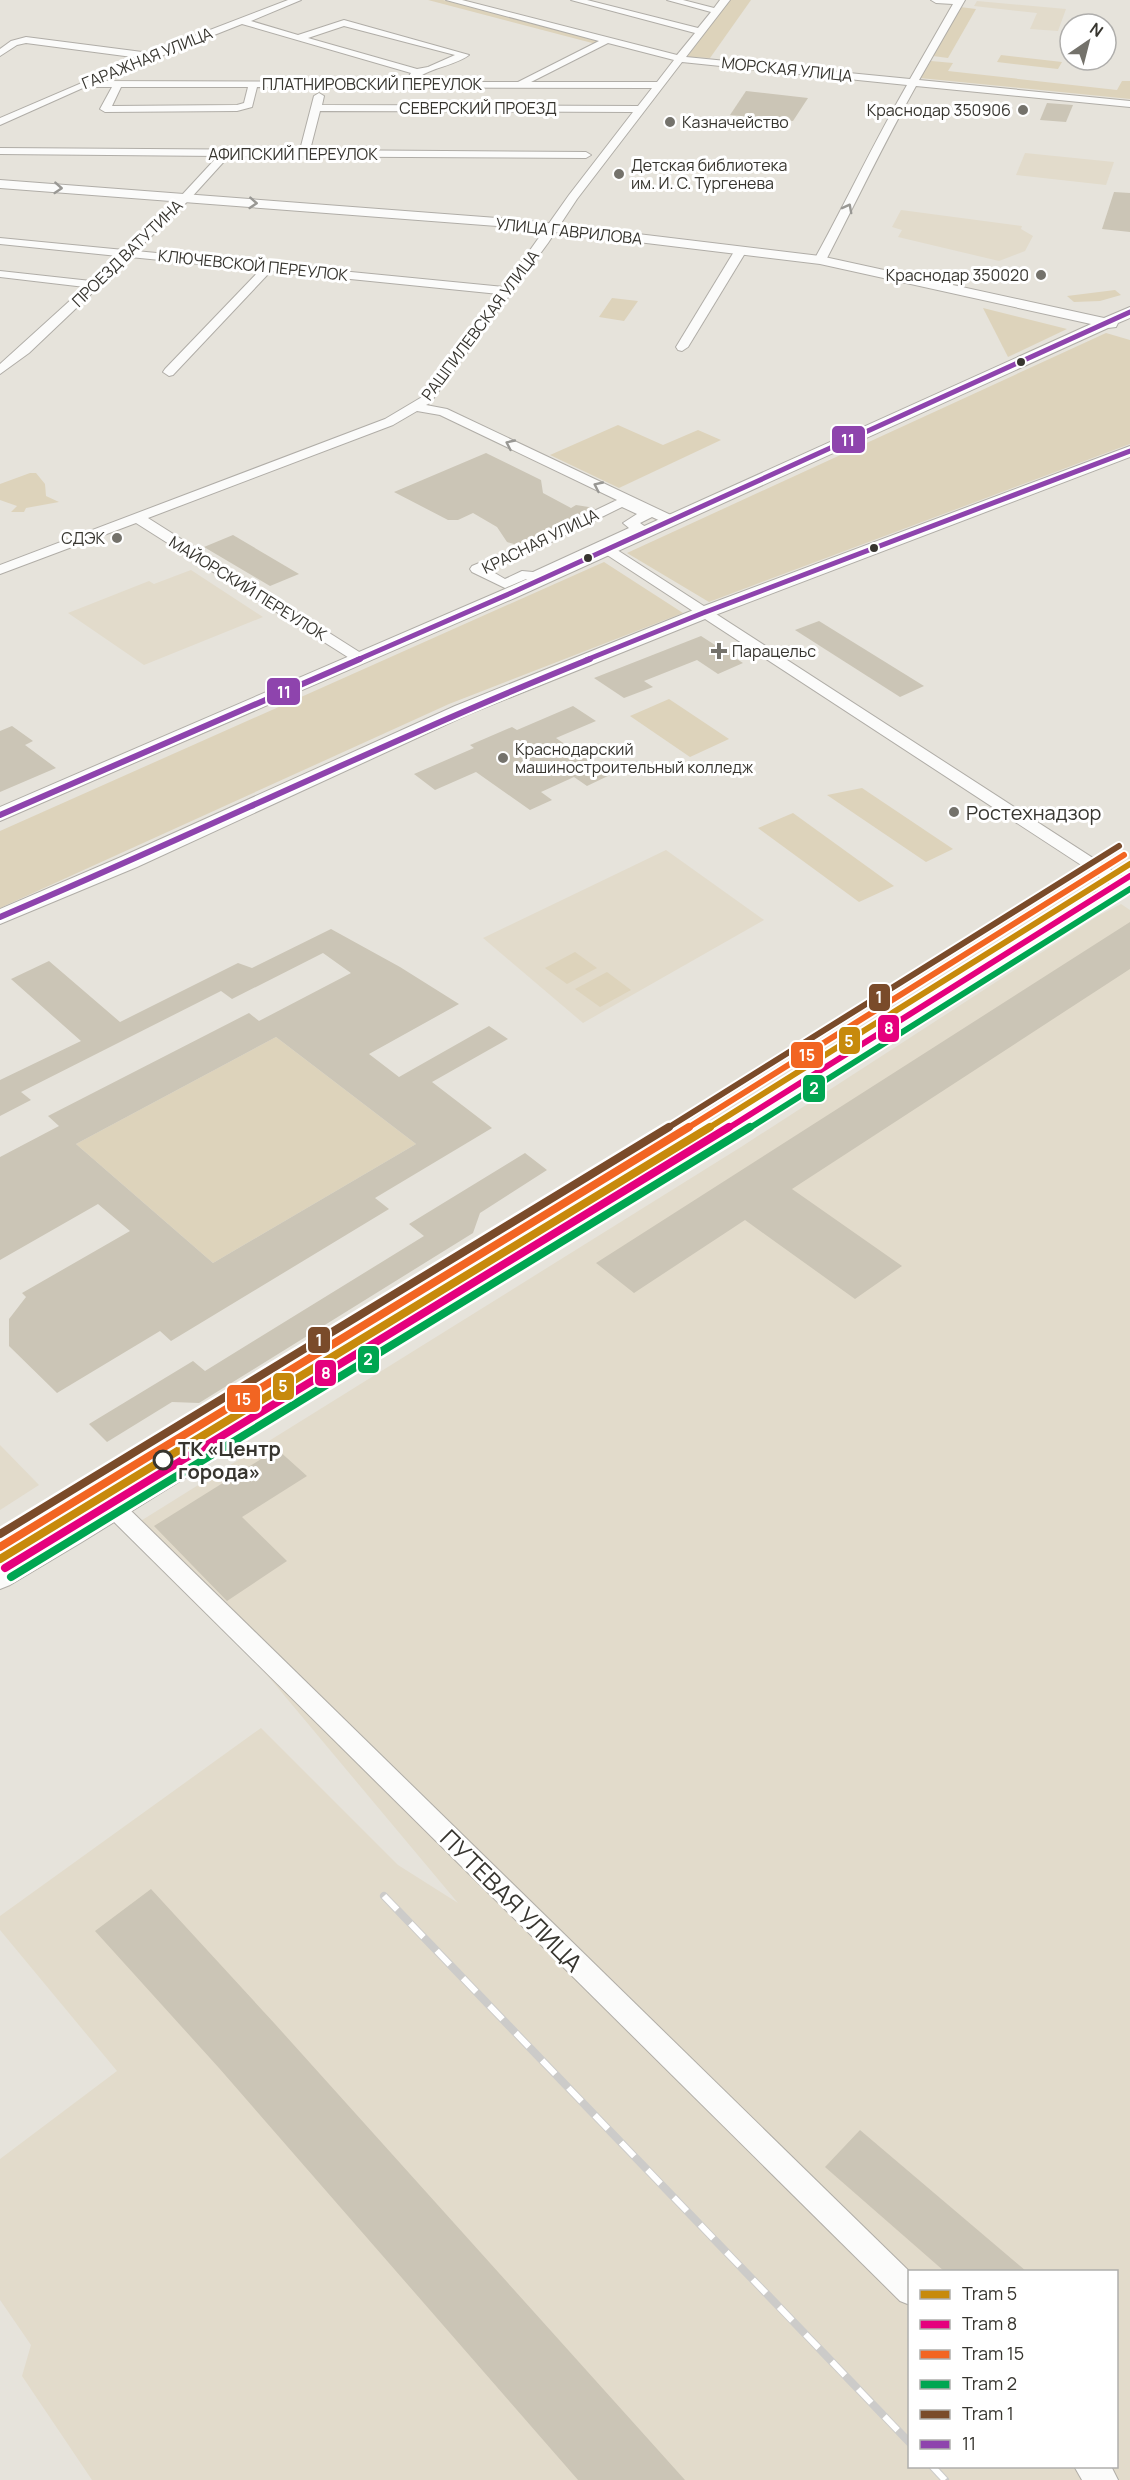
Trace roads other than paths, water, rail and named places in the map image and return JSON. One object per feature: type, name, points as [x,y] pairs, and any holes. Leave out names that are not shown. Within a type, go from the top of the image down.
[{"type":"main road","name":"УЛИЦА ГАВРИЛОВА","points":[[0,184],[552,228],[741,250],[820,260],[1106,323],[1128,320]]},
{"type":"main road","name":"КРАСНАЯ УЛИЦА","points":[[0,815],[606,549],[1106,323]]},
{"type":"main road","points":[[0,917],[129,862],[462,710],[703,613],[1130,451]]},
{"type":"main road","points":[[0,1577],[115,1509],[268,1412],[646,1182],[1099,899],[1129,887]]},
{"type":"street","name":"ГАРАЖНАЯ УЛИЦА","points":[[0,122],[150,56],[296,0]]},
{"type":"street","name":"МОРСКАЯ УЛИЦА","points":[[450,0],[680,59],[1130,104]]},
{"type":"street","points":[[576,0],[701,32]]},
{"type":"street","points":[[672,0],[717,11]]},
{"type":"street","name":"РАШПИЛЕВСКАЯ УЛИЦА","points":[[0,570],[389,422],[426,400],[639,109],[661,85],[725,0]]},
{"type":"street","points":[[820,260],[857,190],[876,147],[960,1],[936,0]]},
{"type":"street","points":[[241,21],[417,72],[430,70],[464,55],[344,23],[301,37]]},
{"type":"street","points":[[0,53],[14,43],[26,40],[150,56]]},
{"type":"street","points":[[519,84],[606,41]]},
{"type":"street","points":[[405,85],[417,72]]},
{"type":"street","name":"ПЛАТНИРОВСКИЙ ПЕРЕУЛОК","points":[[83,84],[661,85]]},
{"type":"street","points":[[118,84],[105,109],[237,108],[248,105],[253,85]]},
{"type":"street","points":[[304,153],[321,85]]},
{"type":"street","name":"СЕВЕРСКИЙ ПРОЕЗД","points":[[316,108],[639,109]]},
{"type":"street","name":"АФИПСКИЙ ПЕРЕУЛОК","points":[[0,151],[586,155]]},
{"type":"street","name":"ПРОЕЗД ВАТУТИНА","points":[[0,370],[26,350],[185,198],[226,153]]},
{"type":"street","name":"КЛЮЧЕВСКОЙ ПЕРЕУЛОК","points":[[0,241],[506,291]]},
{"type":"street","points":[[682,347],[741,250]]},
{"type":"street","points":[[169,372],[269,267]]},
{"type":"street","points":[[0,274],[94,285]]},
{"type":"street","points":[[416,407],[443,412],[670,520]]},
{"type":"street","name":"КРАСНАЯ УЛИЦА","points":[[620,503],[625,503],[647,514],[630,523],[640,528],[532,577],[527,574],[505,584],[477,569],[532,546],[620,503]]},
{"type":"street","name":"МАЙОРСКИЙ ПЕРЕУЛОК","points":[[138,518],[359,658]]},
{"type":"street","points":[[606,549],[1129,887]]},
{"type":"street","name":"ПУТЕВАЯ УЛИЦА","points":[[115,1509],[908,2290]]},
{"type":"street","points":[[1091,2468],[1103,2480]]},
{"type":"railway","points":[[384,1896],[908,2441]]},
{"type":"railway","points":[[934,2468],[945,2480]]},
{"type":"tram line","name":"1","points":[[0,1534],[778,1061],[1119,846]]},
{"type":"tram line","name":"15","points":[[0,1547],[783,1070],[1124,855]]},
{"type":"tram line","name":"5","points":[[0,1559],[789,1079],[1130,864]]},
{"type":"tram line","name":"8","points":[[5,1568],[794,1088],[1130,876]]},
{"type":"tram line","name":"2","points":[[11,1577],[800,1097],[1130,889]]},
{"type":"place","name":"Краснодар 350906","points":[[1023,110]]},
{"type":"place","name":"Казначейство","points":[[670,122]]},
{"type":"place","name":"Детская библиотека им. И. С. Тургенева","points":[[619,174]]},
{"type":"place","name":"Краснодар 350020","points":[[1041,275]]},
{"type":"place","name":"СДЭК","points":[[117,538]]},
{"type":"place","name":"Парацельс","points":[[719,651]]},
{"type":"place","name":"Краснодарский машиностроительный колледж","points":[[503,758]]},
{"type":"place","name":"Ростехнадзор","points":[[954,812]]},
{"type":"place","name":"ТК «Центр города»","points":[[163,1460]]}]
